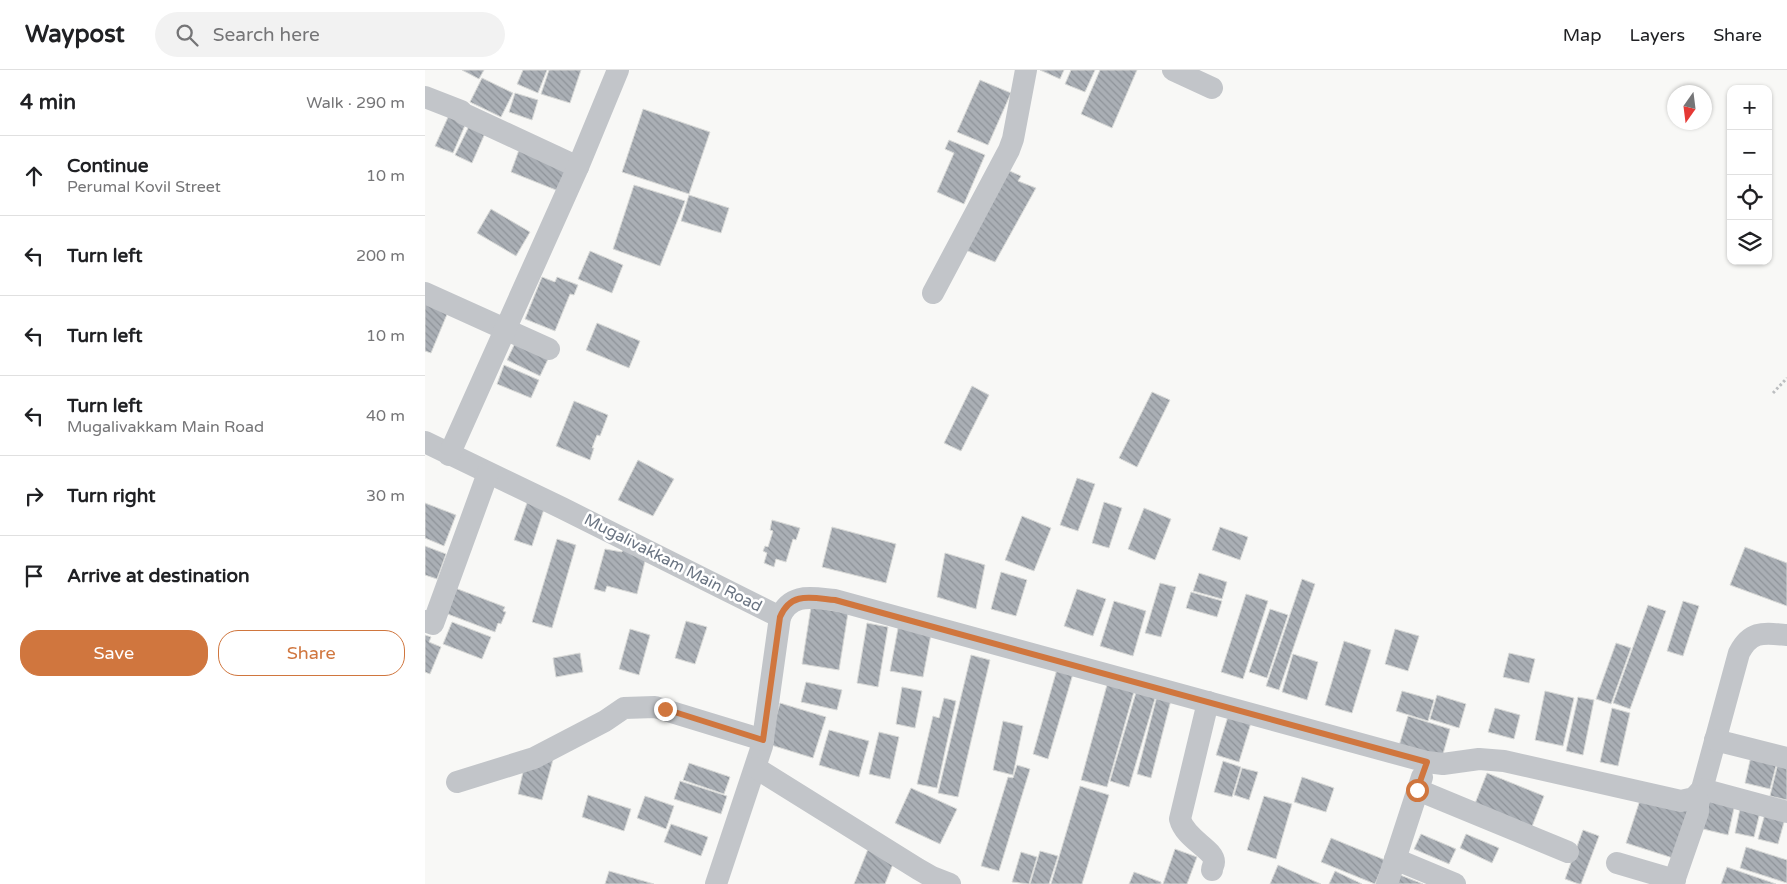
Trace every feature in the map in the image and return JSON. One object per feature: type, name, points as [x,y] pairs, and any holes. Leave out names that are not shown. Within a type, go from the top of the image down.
[{"type":"street","points":[[449,455],[578,167],[618,70]]},
{"type":"street","points":[[933,293],[1013,139],[1026,70]]},
{"type":"street","points":[[1173,70],[1212,88]]},
{"type":"street","points":[[425,97],[461,111],[578,167]]},
{"type":"street","points":[[425,294],[549,349]]},
{"type":"street","name":"Mugalivakkam Main Road","points":[[425,442],[780,617],[763,740],[756,768],[715,884]]},
{"type":"street","points":[[425,621],[433,624],[488,473]]},
{"type":"street","points":[[780,617],[784,607],[794,600],[809,597],[835,600],[1427,762],[1443,764],[1479,759],[1505,761],[1681,801],[1688,801],[1699,792]]},
{"type":"street","points":[[1617,862],[1674,882],[1698,812],[1699,792],[1739,653],[1745,643],[1759,634],[1787,635]]},
{"type":"street","points":[[1208,702],[1180,819],[1187,834],[1211,854],[1214,862],[1211,870]]},
{"type":"street","points":[[457,782],[533,758],[605,721],[624,708],[655,706],[763,740]]},
{"type":"street","points":[[1715,740],[1787,758]]},
{"type":"street","points":[[1387,884],[1427,762]]},
{"type":"street","points":[[756,768],[925,873],[949,884]]},
{"type":"street","points":[[1417,790],[1568,852]]},
{"type":"street","points":[[1699,792],[1787,812]]},
{"type":"street","points":[[1395,859],[1455,884]]},
{"type":"path","points":[[1773,393],[1787,378]]},
{"type":"building","points":[[462,70],[484,70],[479,79]]},
{"type":"building","points":[[523,70],[547,70],[538,93],[517,84]]},
{"type":"building","points":[[549,70],[581,70],[570,103],[541,94]]},
{"type":"building","points":[[1040,70],[1064,70],[1060,79]]},
{"type":"building","points":[[1071,70],[1095,70],[1085,92],[1065,84]]},
{"type":"building","points":[[1100,70],[1137,70],[1112,128],[1081,114]]},
{"type":"building","points":[[482,78],[513,93],[501,117],[470,102]]},
{"type":"building","points":[[980,80],[1011,93],[988,145],[957,132]]},
{"type":"building","points":[[515,93],[538,100],[532,120],[509,112]]},
{"type":"building","points":[[643,109],[710,132],[689,194],[622,172]]},
{"type":"building","points":[[449,115],[466,123],[453,153],[435,146]]},
{"type":"building","points":[[470,124],[486,131],[472,163],[455,155]]},
{"type":"building","points":[[949,140],[985,155],[964,204],[937,192],[954,153],[945,149]]},
{"type":"building","points":[[520,147],[571,167],[561,192],[511,172]]},
{"type":"building","points":[[1003,168],[1021,176],[1018,181],[1036,188],[995,262],[963,249]]},
{"type":"building","points":[[634,185],[685,201],[660,266],[613,249]]},
{"type":"building","points":[[689,195],[729,208],[721,233],[681,221]]},
{"type":"building","points":[[491,209],[530,232],[516,256],[477,233]]},
{"type":"building","points":[[590,251],[623,265],[612,293],[578,279]]},
{"type":"building","points":[[542,277],[555,282],[557,277],[578,285],[574,295],[570,294],[555,331],[525,319]]},
{"type":"building","points":[[425,297],[450,307],[431,353],[425,351]]},
{"type":"building","points":[[597,323],[640,341],[629,368],[586,350]]},
{"type":"building","points":[[516,341],[549,357],[540,376],[507,360]]},
{"type":"building","points":[[504,365],[539,380],[531,398],[497,384]]},
{"type":"building","points":[[972,386],[989,395],[961,451],[944,443]]},
{"type":"building","points":[[1152,392],[1170,400],[1137,467],[1119,458]]},
{"type":"building","points":[[574,401],[608,415],[600,436],[597,435],[590,460],[556,446]]},
{"type":"building","points":[[638,460],[674,479],[653,516],[618,500]]},
{"type":"building","points":[[1077,478],[1095,484],[1078,531],[1060,525]]},
{"type":"building","points":[[528,500],[545,506],[532,546],[514,540]]},
{"type":"building","points":[[1104,502],[1122,508],[1109,548],[1092,543]]},
{"type":"building","points":[[425,503],[456,515],[444,546],[425,538]]},
{"type":"building","points":[[1144,508],[1171,519],[1155,560],[1128,549]]},
{"type":"building","points":[[1022,516],[1051,528],[1034,571],[1005,560]]},
{"type":"building","points":[[772,520],[800,528],[796,540],[793,539],[786,562],[776,559],[774,567],[764,563],[767,553],[763,551],[765,546],[768,547],[773,531],[770,530]]},
{"type":"building","points":[[832,527],[896,544],[886,583],[822,567]]},
{"type":"building","points":[[1220,527],[1248,537],[1240,560],[1212,550]]},
{"type":"building","points":[[557,539],[576,545],[552,628],[532,622]]},
{"type":"building","points":[[425,546],[446,554],[437,579],[425,575]]},
{"type":"building","points":[[1745,547],[1787,563],[1787,606],[1730,585]]},
{"type":"building","points":[[623,548],[646,557],[637,594],[607,586],[605,592],[594,589],[605,549],[622,552]]},
{"type":"building","points":[[945,553],[985,565],[976,609],[937,597]]},
{"type":"building","points":[[1001,572],[1027,580],[1016,616],[991,609]]},
{"type":"building","points":[[1199,573],[1227,582],[1222,599],[1193,591]]},
{"type":"building","points":[[1302,579],[1315,584],[1279,690],[1266,686]]},
{"type":"building","points":[[1160,583],[1176,587],[1161,637],[1145,633]]},
{"type":"building","points":[[455,588],[505,607],[503,611],[506,612],[501,624],[498,623],[495,632],[445,613]]},
{"type":"building","points":[[1077,589],[1106,599],[1093,636],[1064,626]]},
{"type":"building","points":[[1191,592],[1222,601],[1217,617],[1186,608]]},
{"type":"building","points":[[1246,594],[1268,601],[1243,679],[1221,672]]},
{"type":"building","points":[[1114,601],[1146,611],[1133,656],[1100,646]]},
{"type":"building","points":[[1683,601],[1699,606],[1683,656],[1667,651]]},
{"type":"building","points":[[1648,605],[1666,611],[1630,709],[1613,703]]},
{"type":"building","points":[[811,607],[848,613],[839,670],[802,664]]},
{"type":"building","points":[[1270,609],[1288,615],[1267,678],[1249,672]]},
{"type":"building","points":[[686,621],[707,627],[695,664],[675,658]]},
{"type":"building","points":[[452,622],[491,637],[482,659],[443,644]]},
{"type":"building","points":[[867,623],[888,627],[878,687],[857,683]]},
{"type":"building","points":[[899,623],[932,629],[923,677],[890,671]]},
{"type":"building","points":[[630,629],[650,635],[639,675],[619,669]]},
{"type":"building","points":[[1395,629],[1419,636],[1408,671],[1385,664]]},
{"type":"building","points":[[425,635],[431,637],[429,642],[441,647],[430,674],[425,672]]},
{"type":"building","points":[[1344,641],[1371,650],[1352,713],[1325,705]]},
{"type":"building","points":[[1616,643],[1631,648],[1611,704],[1596,699]]},
{"type":"building","points":[[580,653],[583,672],[556,677],[553,658]]},
{"type":"building","points":[[1509,653],[1535,659],[1529,683],[1503,677]]},
{"type":"building","points":[[1293,654],[1318,662],[1307,700],[1282,692]]},
{"type":"building","points":[[971,655],[990,660],[958,797],[938,793]]},
{"type":"building","points":[[1059,662],[1075,667],[1048,759],[1033,754]]},
{"type":"building","points":[[1108,681],[1135,688],[1107,787],[1081,780]]},
{"type":"building","points":[[806,682],[842,690],[837,710],[801,702]]},
{"type":"building","points":[[902,687],[922,691],[915,728],[896,724]]},
{"type":"building","points":[[1137,689],[1156,695],[1129,787],[1110,781]]},
{"type":"building","points":[[1402,691],[1434,700],[1428,721],[1396,711]]},
{"type":"building","points":[[1545,691],[1574,698],[1563,746],[1535,740]]},
{"type":"building","points":[[1437,695],[1466,704],[1459,728],[1430,719]]},
{"type":"building","points":[[1157,696],[1171,700],[1151,778],[1137,774]]},
{"type":"building","points":[[1578,697],[1594,700],[1583,755],[1566,751]]},
{"type":"building","points":[[944,698],[956,701],[937,788],[917,784],[933,716],[939,718]]},
{"type":"building","points":[[780,703],[826,717],[813,758],[768,744]]},
{"type":"building","points":[[1495,708],[1520,715],[1514,739],[1488,732]]},
{"type":"building","points":[[1612,708],[1630,713],[1618,766],[1600,762]]},
{"type":"building","points":[[1230,710],[1253,716],[1239,762],[1216,755]]},
{"type":"building","points":[[1408,716],[1450,729],[1441,761],[1398,749]]},
{"type":"building","points":[[1003,721],[1023,726],[1013,775],[993,770]]},
{"type":"building","points":[[829,730],[869,741],[859,777],[819,765]]},
{"type":"building","points":[[879,732],[899,737],[890,779],[869,774]]},
{"type":"building","points":[[557,745],[542,800],[518,794],[528,750]]},
{"type":"building","points":[[1751,756],[1777,762],[1770,789],[1745,783]]},
{"type":"building","points":[[1223,761],[1241,767],[1232,797],[1214,792]]},
{"type":"building","points":[[689,763],[730,777],[724,794],[683,780]]},
{"type":"building","points":[[1778,763],[1787,765],[1787,800],[1770,796]]},
{"type":"building","points":[[1017,765],[1030,769],[999,871],[981,866],[1008,777],[1013,778]]},
{"type":"building","points":[[1242,768],[1258,772],[1249,800],[1234,795]]},
{"type":"building","points":[[1487,773],[1544,796],[1531,829],[1474,806]]},
{"type":"building","points":[[1302,777],[1334,788],[1326,812],[1294,802]]},
{"type":"building","points":[[680,781],[727,796],[721,814],[674,799]]},
{"type":"building","points":[[1080,786],[1109,795],[1082,884],[1051,884]]},
{"type":"building","points":[[911,788],[957,809],[940,844],[895,823]]},
{"type":"building","points":[[1642,794],[1692,810],[1676,859],[1626,843]]},
{"type":"building","points":[[588,795],[631,809],[624,831],[582,817]]},
{"type":"building","points":[[645,796],[674,806],[666,829],[637,818]]},
{"type":"building","points":[[1264,796],[1292,804],[1276,859],[1247,850]]},
{"type":"building","points":[[1710,798],[1735,804],[1728,835],[1703,829]]},
{"type":"building","points":[[1741,804],[1761,808],[1754,837],[1735,833]]},
{"type":"building","points":[[1766,810],[1786,815],[1778,844],[1758,839]]},
{"type":"building","points":[[671,824],[708,837],[701,856],[664,842]]},
{"type":"building","points":[[1583,830],[1599,836],[1581,884],[1579,884],[1565,879]]},
{"type":"building","points":[[1421,834],[1456,849],[1449,864],[1414,849]]},
{"type":"building","points":[[1466,834],[1499,848],[1492,863],[1460,848]]},
{"type":"building","points":[[1331,838],[1385,860],[1375,884],[1321,862]]},
{"type":"building","points":[[1746,847],[1787,860],[1787,883],[1740,868]]},
{"type":"building","points":[[868,849],[895,859],[885,884],[854,884]]},
{"type":"building","points":[[1175,849],[1197,857],[1187,884],[1163,884]]},
{"type":"building","points":[[1040,851],[1058,856],[1049,884],[1030,884]]},
{"type":"building","points":[[1021,852],[1037,857],[1029,884],[1012,882]]},
{"type":"building","points":[[1278,865],[1321,884],[1270,884]]},
{"type":"building","points":[[1727,867],[1776,884],[1721,884]]},
{"type":"building","points":[[609,871],[654,884],[605,884]]},
{"type":"building","points":[[1335,871],[1362,884],[1329,884]]},
{"type":"building","points":[[1134,872],[1161,882],[1161,884],[1129,884]]},
{"type":"building","points":[[1400,875],[1423,884],[1396,884]]},
{"type":"route","points":[[665,709],[763,740],[780,617],[784,607],[794,600],[809,597],[835,600],[1427,762],[1417,790]]}]
